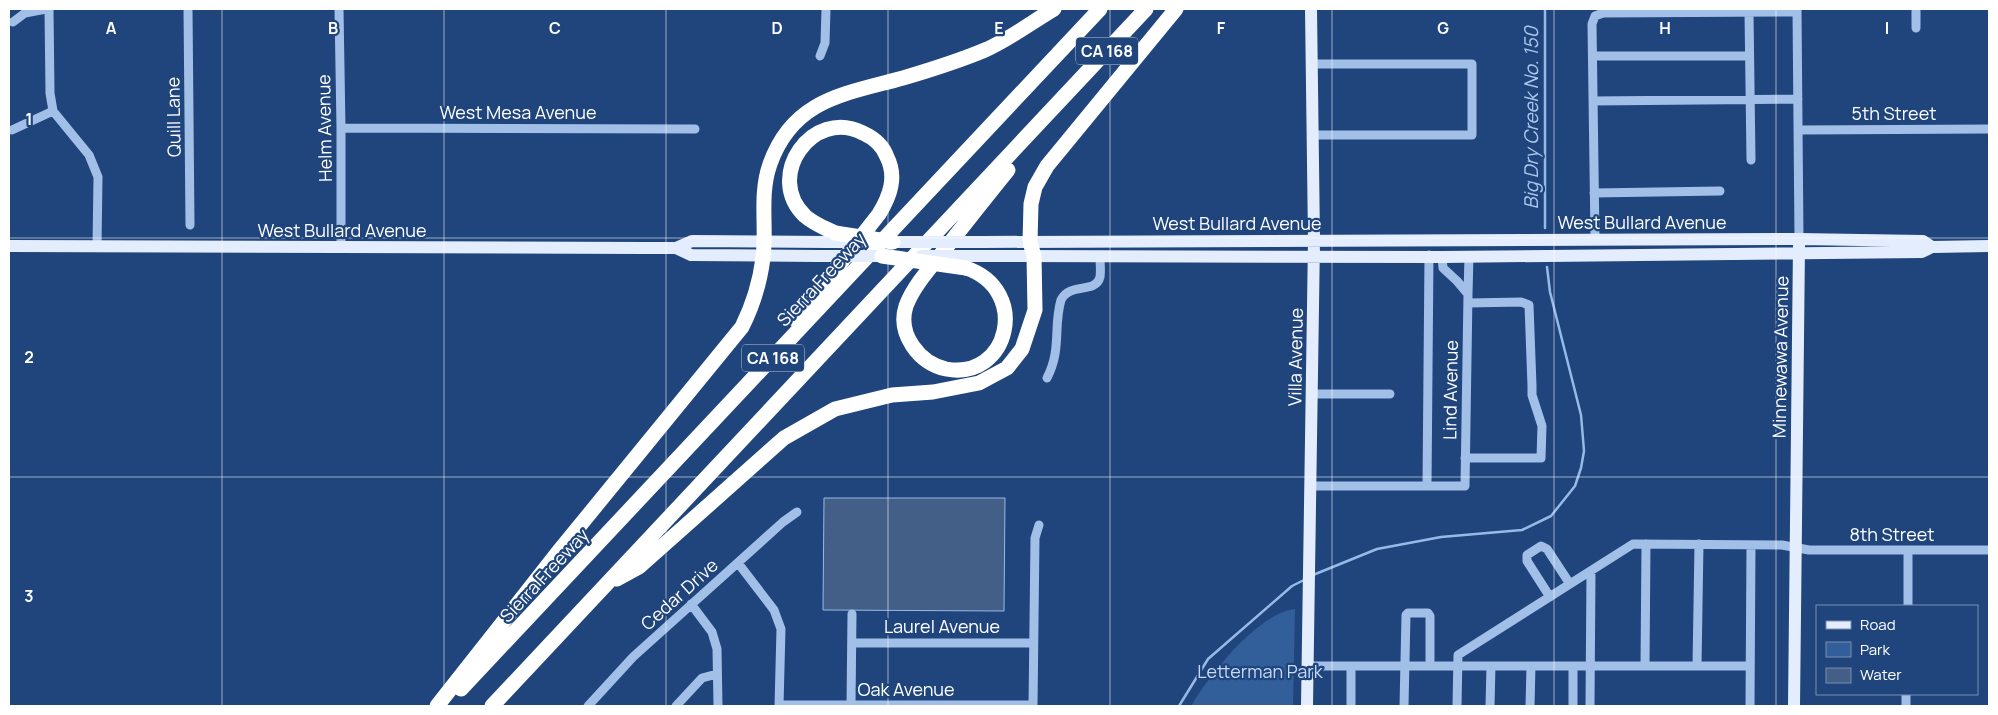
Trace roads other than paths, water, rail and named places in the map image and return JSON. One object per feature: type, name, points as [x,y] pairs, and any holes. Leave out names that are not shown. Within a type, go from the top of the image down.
[{"type":"highway","points":[[437,706],[559,551],[742,327],[752,308],[763,249],[763,198],[770,164],[784,136],[805,114],[817,105],[838,95],[905,77],[987,49],[1054,9]]},
{"type":"highway","name":"Sierra Freeway","points":[[445,706],[736,399],[1100,9]]},
{"type":"highway","name":"CA 168","points":[[492,706],[1146,9]]},
{"type":"highway","points":[[605,586],[638,568],[784,438],[835,409],[892,395],[933,392],[980,383],[1007,368],[1022,349],[1035,310],[1031,204],[1035,187],[1047,166],[1176,9]]},
{"type":"highway","points":[[882,256],[968,262],[984,276],[999,293],[1003,302],[1005,330],[997,349],[983,362],[964,369],[945,369],[927,361],[912,347],[908,340],[904,317],[908,301],[925,275],[1067,94]]},
{"type":"highway","points":[[736,399],[887,201],[891,190],[892,177],[888,157],[882,148],[868,135],[847,128],[826,130],[807,141],[799,150],[791,171],[790,183],[797,205],[804,215],[832,238],[893,242]]},
{"type":"main road","name":"Villa Avenue","points":[[1307,706],[1314,240],[1311,9]]},
{"type":"main road","name":"West Bullard Avenue","points":[[763,249],[832,238]]},
{"type":"main road","name":"West Bullard Avenue","points":[[893,242],[982,242],[1032,249],[1100,257],[1799,254],[1922,252],[1932,247],[1923,241],[1799,238],[1178,241],[1032,249],[968,262]]},
{"type":"main road","name":"Minnewawa Avenue","points":[[1794,706],[1799,238]]},
{"type":"main road","points":[[1674,254],[1684,246],[1718,246],[1746,239]]},
{"type":"main road","points":[[1517,255],[1555,247],[1587,247],[1595,240]]},
{"type":"main road","name":"West Bullard Avenue","points":[[9,246],[676,248],[692,241],[818,256],[882,256]]},
{"type":"main road","points":[[1100,257],[1108,251],[1134,250],[1178,241]]},
{"type":"main road","points":[[1932,247],[1989,246]]},
{"type":"street","points":[[13,22],[25,13],[47,9],[50,93],[53,111],[89,155],[98,178],[96,247]]},
{"type":"street","name":"Quill Lane","points":[[188,9],[190,225]]},
{"type":"street","name":"Helm Avenue","points":[[338,9],[341,128],[341,248]]},
{"type":"street","points":[[820,56],[825,43],[826,9]]},
{"type":"street","points":[[1916,9],[1916,28]]},
{"type":"street","points":[[1595,240],[1592,24],[1595,16],[1603,13],[1797,10]]},
{"type":"street","name":"Minnewawa Avenue","points":[[1797,10],[1799,238]]},
{"type":"street","points":[[1749,12],[1751,160]]},
{"type":"street","points":[[1592,56],[1750,56]]},
{"type":"street","points":[[1311,64],[1472,64],[1472,135],[1312,135]]},
{"type":"street","points":[[1593,101],[1798,99]]},
{"type":"street","points":[[12,130],[53,111]]},
{"type":"street","name":"West Mesa Avenue","points":[[341,128],[695,128]]},
{"type":"street","name":"5th Street","points":[[1799,130],[1989,129]]},
{"type":"street","points":[[1594,192],[1720,192]]},
{"type":"street","points":[[1436,256],[1443,268],[1457,281],[1468,298],[1529,304],[1532,396],[1542,426],[1541,458],[1465,458]]},
{"type":"street","points":[[1310,486],[1427,486],[1436,256]]},
{"type":"street","name":"Lind Avenue","points":[[1427,486],[1465,486],[1469,256]]},
{"type":"street","points":[[1047,378],[1054,365],[1061,300],[1073,289],[1088,288],[1097,284],[1100,276],[1100,257]]},
{"type":"street","points":[[1312,394],[1390,394]]},
{"type":"street","name":"Cedar Drive","points":[[588,706],[634,657],[691,604],[782,522],[797,512]]},
{"type":"street","points":[[1032,706],[1035,538],[1039,525]]},
{"type":"street","name":"8th Street","points":[[1458,666],[1458,655],[1633,544],[1782,545],[1809,550],[1989,550]]},
{"type":"street","points":[[1645,666],[1646,544]]},
{"type":"street","points":[[1697,666],[1699,544]]},
{"type":"street","points":[[1750,706],[1751,545]]},
{"type":"street","points":[[1550,597],[1527,560],[1527,555],[1541,546],[1547,549],[1570,584]]},
{"type":"street","points":[[1908,550],[1908,605]]},
{"type":"street","points":[[738,563],[774,610],[781,629],[779,706]]},
{"type":"street","points":[[1590,706],[1591,571]]},
{"type":"street","points":[[691,604],[712,632],[717,648],[718,706]]},
{"type":"street","points":[[1404,706],[1406,615],[1408,613],[1428,613],[1430,616],[1430,666]]},
{"type":"street","points":[[851,705],[852,614]]},
{"type":"street","name":"Laurel Avenue","points":[[852,643],[1033,643]]},
{"type":"street","points":[[1308,666],[1750,666]]},
{"type":"street","points":[[1351,666],[1351,706]]},
{"type":"street","points":[[1457,706],[1458,666]]},
{"type":"street","points":[[1490,706],[1491,666]]},
{"type":"street","points":[[1530,706],[1531,666]]},
{"type":"street","points":[[1573,666],[1573,706]]},
{"type":"street","points":[[676,706],[702,678],[717,674]]},
{"type":"street","name":"Oak Avenue","points":[[779,706],[1032,706]]},
{"type":"water","points":[[824,498],[1005,498],[1004,611],[823,610]]},
{"type":"waterway","name":"Big Dry Creek No. 150","points":[[1545,9],[1545,228]]},
{"type":"waterway","name":"Big Dry Creek No. 150","points":[[1313,575],[1377,549],[1441,537],[1522,530],[1551,516],[1575,486],[1584,451],[1581,415],[1550,292],[1547,267]]},
{"type":"waterway","name":"Big Dry Creek No. 150","points":[[1179,706],[1208,659],[1292,586],[1304,580]]},
{"type":"park label","name":"Letterman Park","points":[[1260,671]]}]
